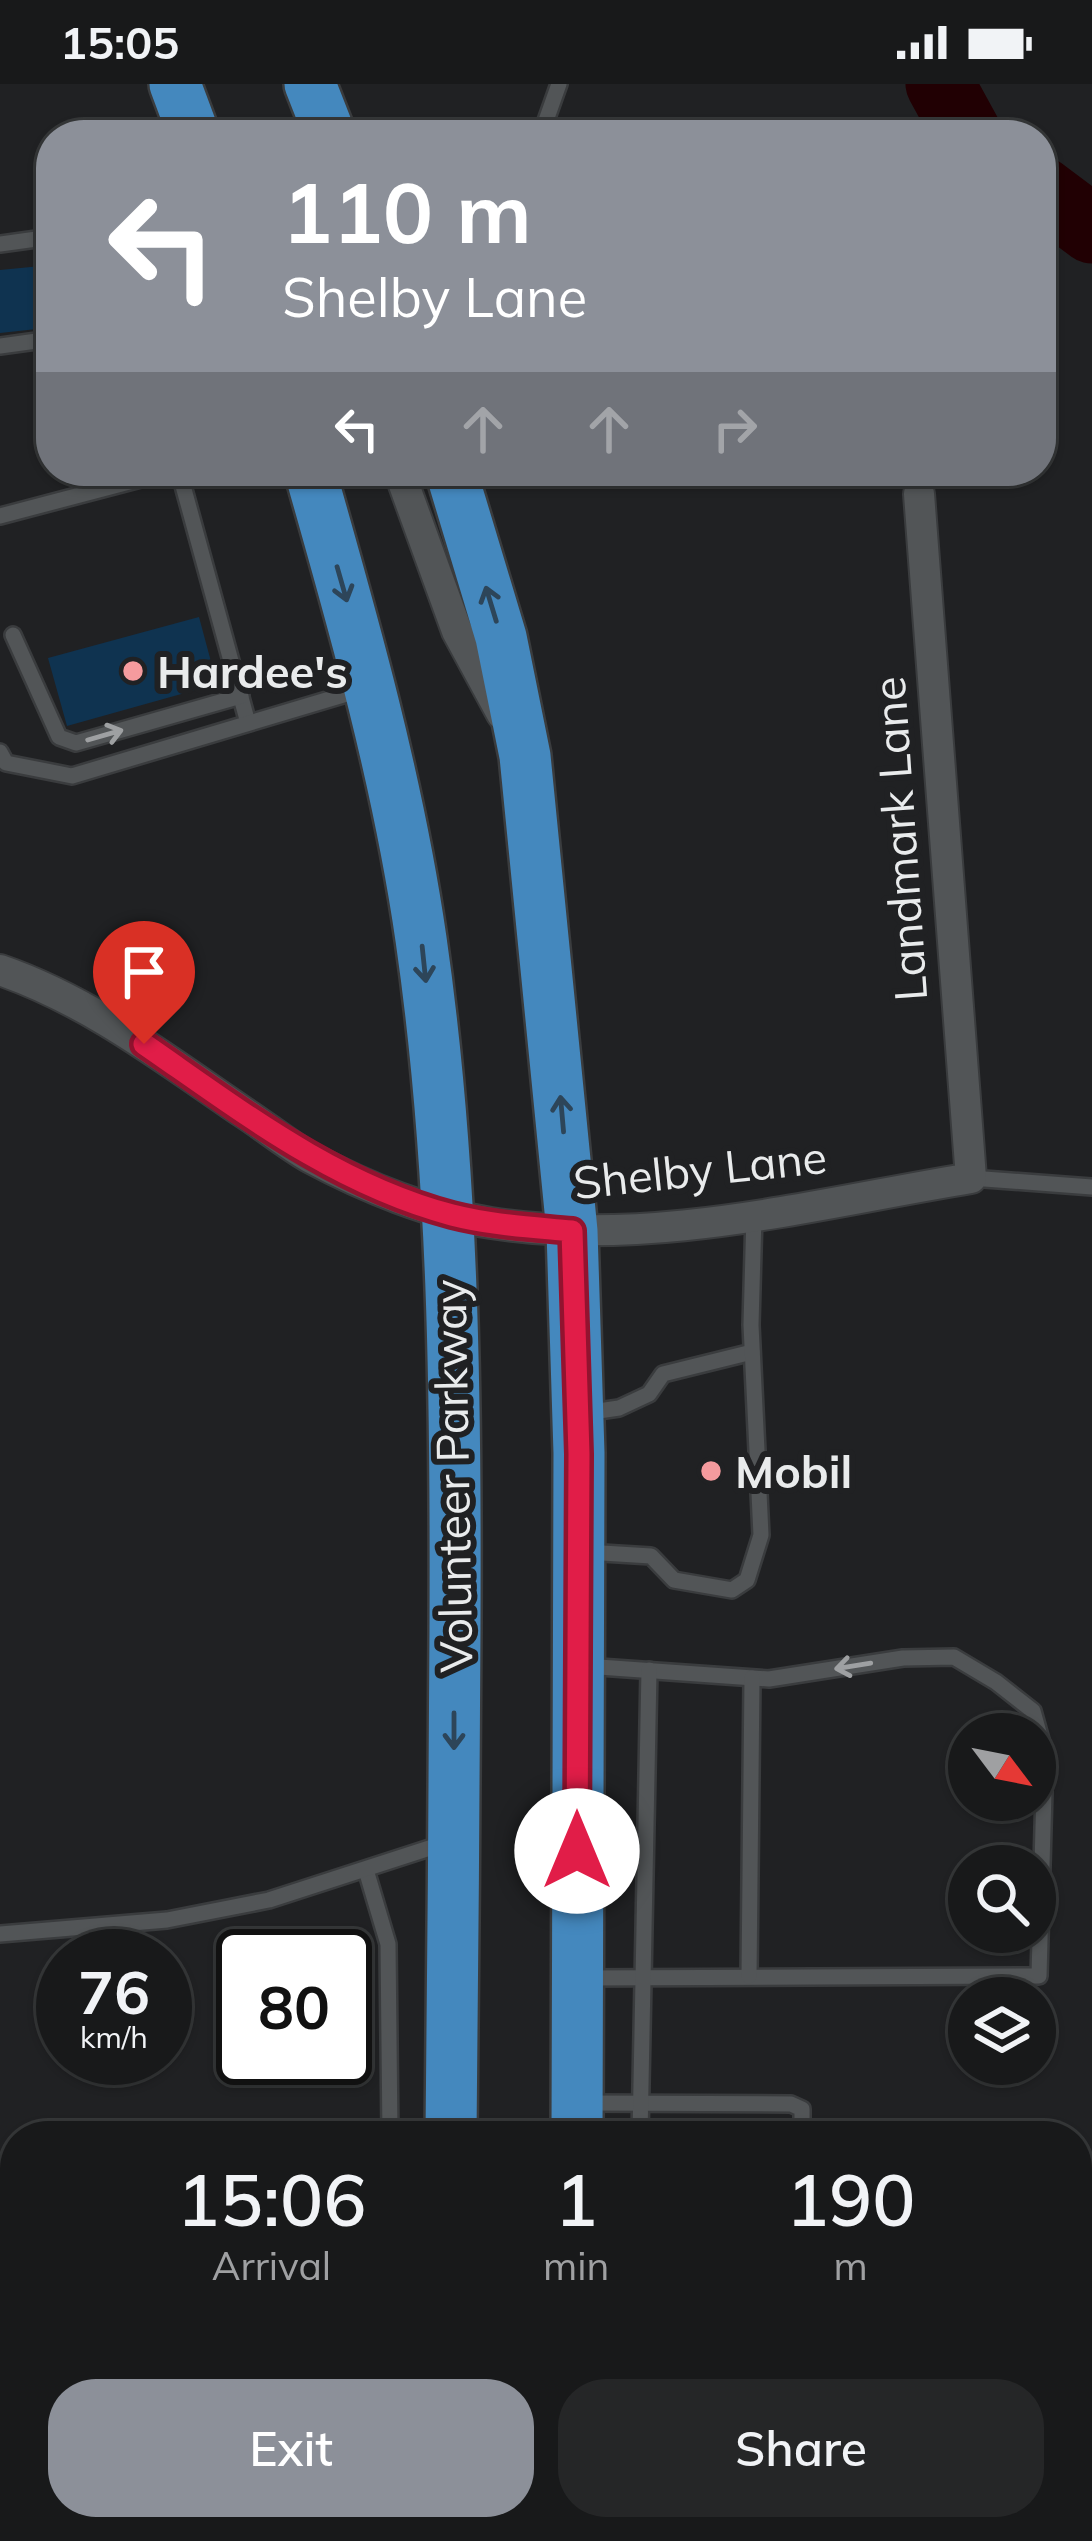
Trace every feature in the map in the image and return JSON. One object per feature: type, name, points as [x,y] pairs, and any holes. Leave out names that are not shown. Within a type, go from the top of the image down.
[{"type":"highway","points":[[175,84],[188,120]]},
{"type":"highway","points":[[310,84],[324,120]]},
{"type":"highway","name":"Volunteer Parkway","points":[[314,486],[370,687],[401,823],[421,940],[448,1214],[456,1410],[451,2121]]},
{"type":"highway","points":[[455,486],[501,638],[525,756],[572,1231],[578,1552],[577,2120]]},
{"type":"street","points":[[404,486],[457,631],[525,756]]},
{"type":"street","name":"Landmark Lane","points":[[920,494],[970,1178]]},
{"type":"street","name":"Shelby Lane","points":[[0,970],[112,1023],[309,1157],[448,1214],[490,1223],[617,1231],[754,1215],[970,1178]]},
{"type":"lane","points":[[546,120],[559,84]]},
{"type":"lane","points":[[0,244],[36,239]]},
{"type":"lane","points":[[0,346],[36,341]]},
{"type":"lane","points":[[0,516],[117,486]]},
{"type":"lane","points":[[179,486],[248,723]]},
{"type":"lane","points":[[13,635],[59,736],[76,743],[241,696]]},
{"type":"lane","points":[[0,752],[6,764],[72,776],[370,687]]},
{"type":"lane","points":[[970,1178],[1092,1187]]},
{"type":"lane","points":[[578,1552],[651,1556],[674,1580],[732,1590],[747,1580],[761,1535],[752,1352],[754,1215]]},
{"type":"lane","points":[[577,1414],[619,1408],[649,1394],[664,1374],[752,1352]]},
{"type":"lane","points":[[576,1665],[769,1679],[903,1658],[954,1657],[1033,1711],[1045,1754],[1040,1976],[577,1979]]},
{"type":"lane","points":[[640,2121],[649,1670]]},
{"type":"lane","points":[[749,1976],[752,1678]]},
{"type":"lane","points":[[0,1934],[166,1920],[268,1900],[454,1840]]},
{"type":"lane","points":[[366,1870],[388,1944],[390,2121]]},
{"type":"lane","points":[[577,2120],[640,2103],[791,2104],[802,2109],[802,2121]]},
{"type":"building","points":[[36,266],[36,329],[0,333],[0,270]]},
{"type":"building","name":"Hardee's","points":[[199,617],[217,684],[67,726],[48,658]]},
{"type":"waterway","points":[[940,84],[960,120]]},
{"type":"waterway","points":[[1056,202],[1092,229]]},
{"type":"place","name":"Hardee's","points":[[133,671]]},
{"type":"place","name":"Mobil","points":[[711,1471]]},
{"type":"route","points":[[144,1044],[309,1157],[354,1178],[448,1214],[572,1231],[579,1454],[577,1851]]}]
